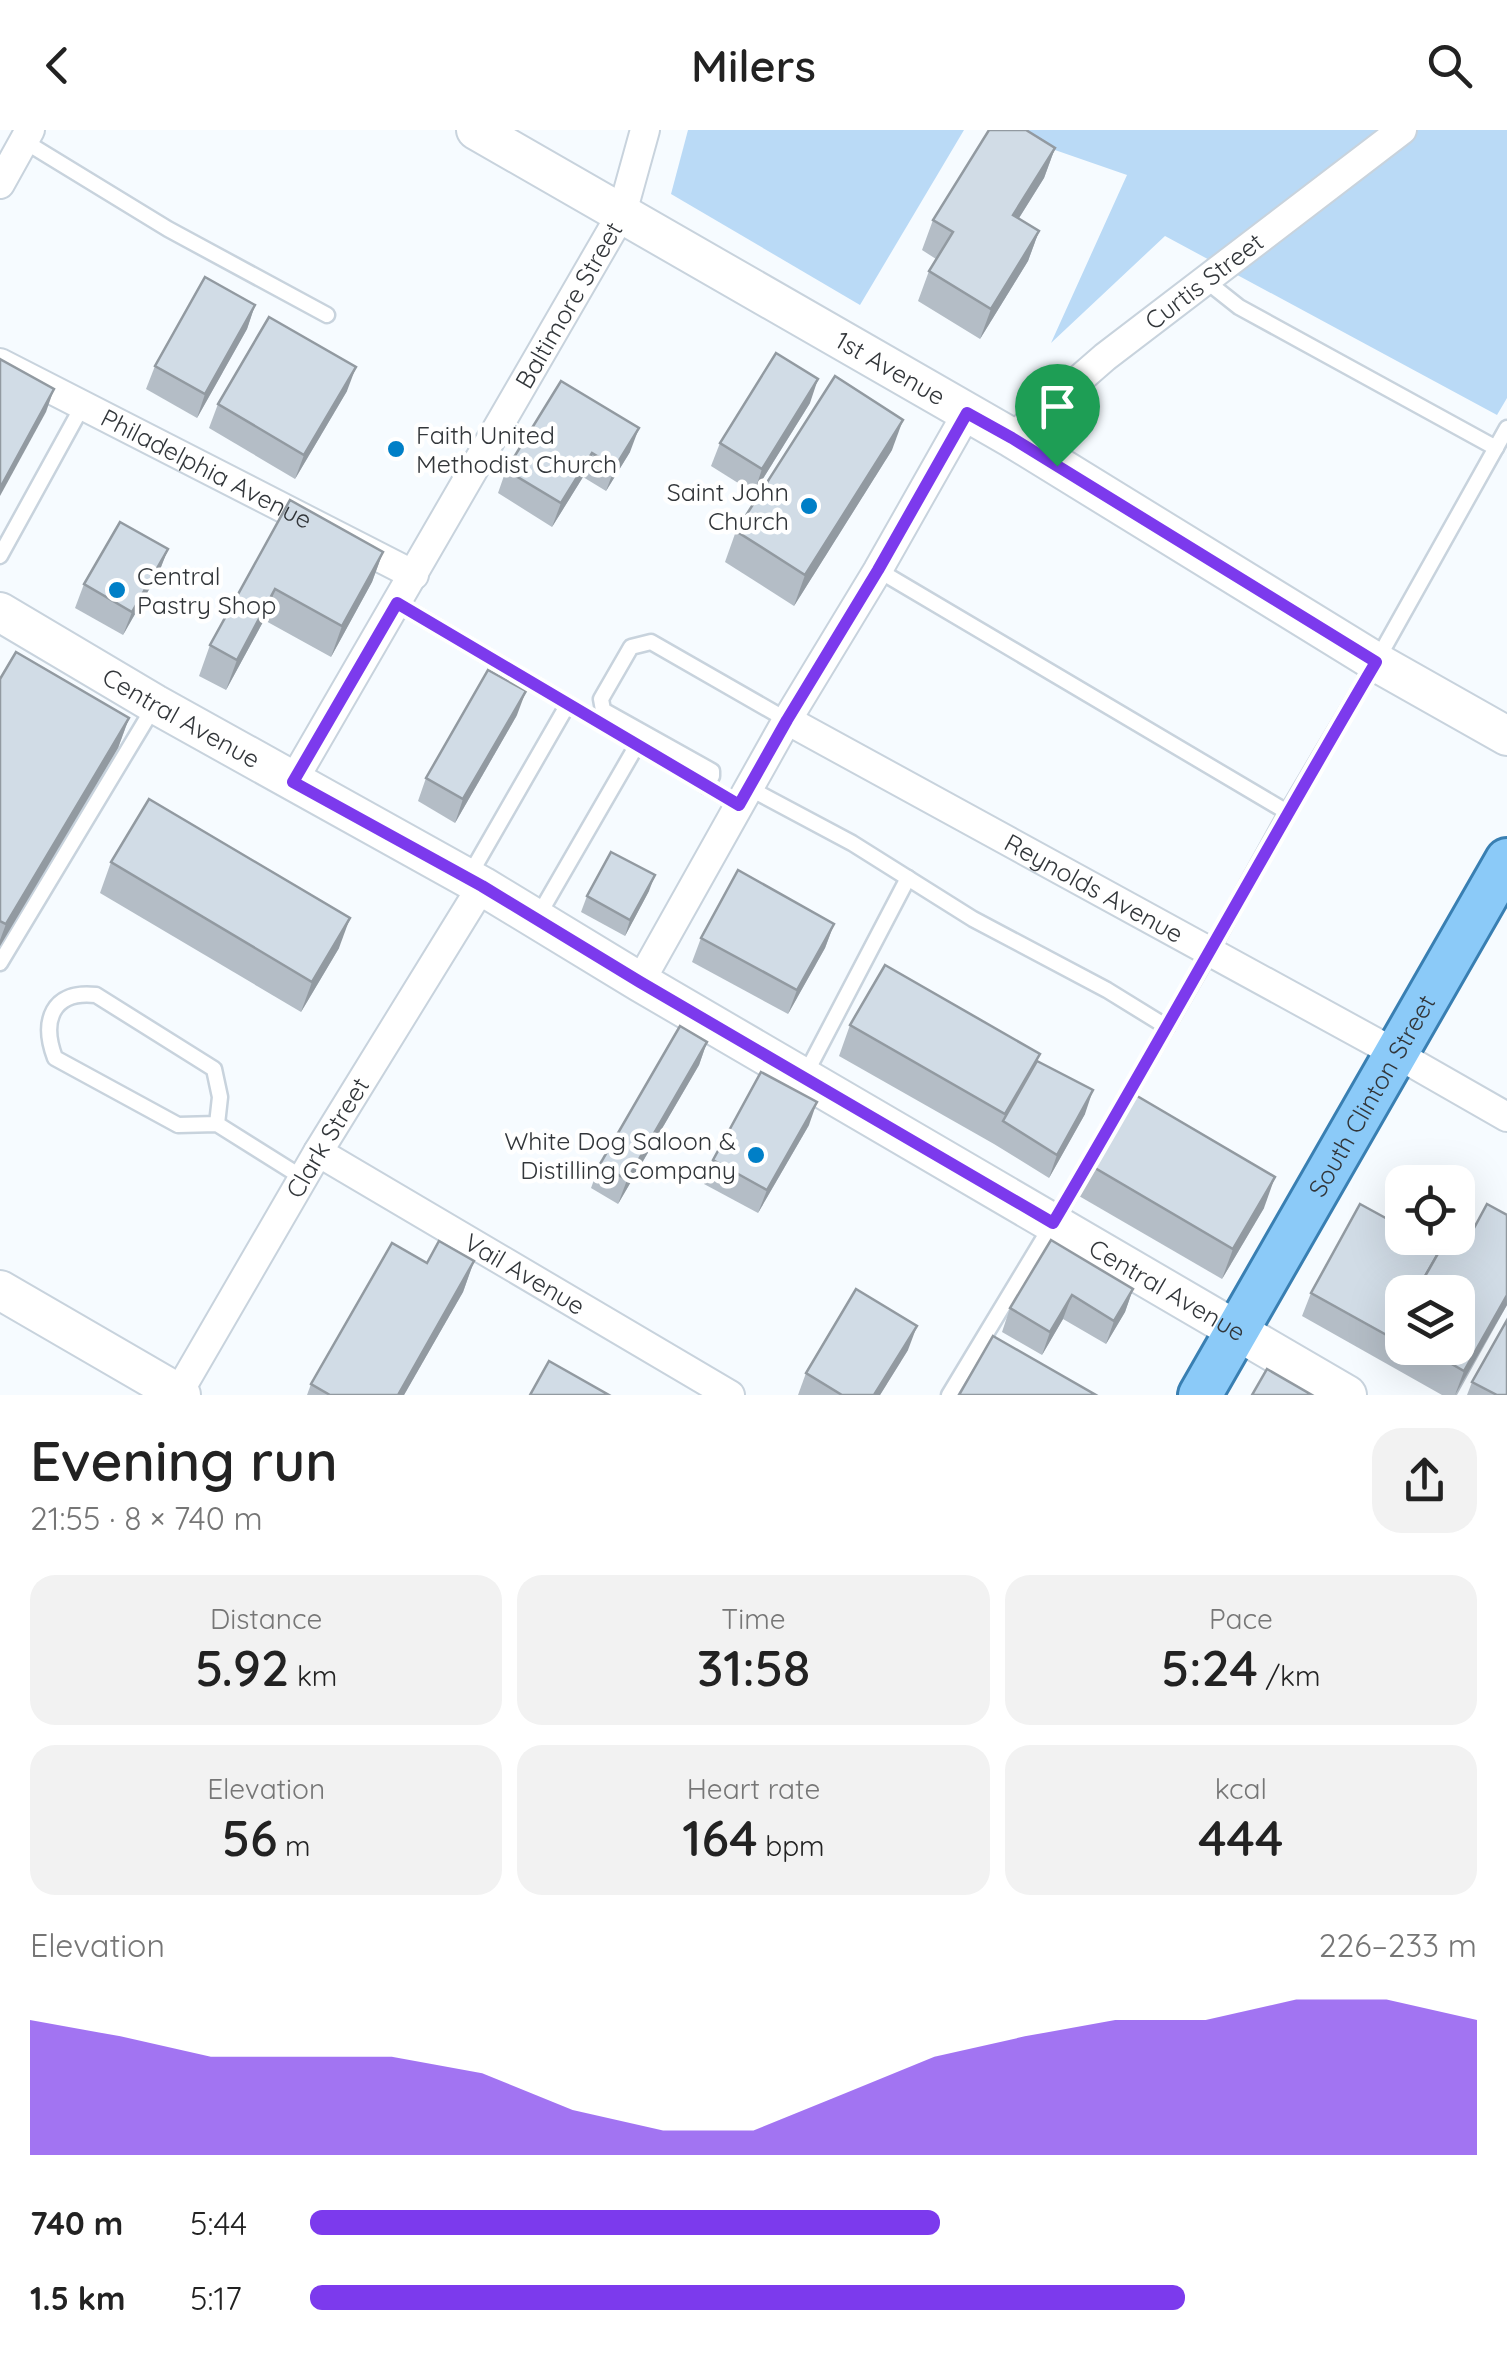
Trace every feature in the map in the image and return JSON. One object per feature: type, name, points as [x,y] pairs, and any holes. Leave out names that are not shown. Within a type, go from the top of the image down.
[{"type":"main road","name":"South Clinton Street","points":[[1200,1395],[1507,860]]},
{"type":"street","name":"1st Avenue","points":[[476,130],[1012,438],[1376,662],[1507,736]]},
{"type":"street","name":"Baltimore Street","points":[[293,782],[622,214],[646,130]]},
{"type":"street","name":"Curtis Street","points":[[1012,438],[1105,357],[1402,130]]},
{"type":"street","points":[[0,184],[27,135]]},
{"type":"street","name":"Philadelphia Avenue","points":[[0,362],[414,575]]},
{"type":"street","points":[[640,982],[787,720],[967,413]]},
{"type":"street","name":"Central Avenue","points":[[0,612],[155,704],[475,883],[1346,1395]]},
{"type":"street","name":"Reynolds Avenue","points":[[787,720],[1507,1118]]},
{"type":"street","name":"Clark Street","points":[[178,1394],[475,883]]},
{"type":"street","name":"Vail Avenue","points":[[318,1152],[714,1391]]},
{"type":"street","points":[[0,1290],[178,1394]]},
{"type":"lane","points":[[27,135],[168,228],[327,315]]},
{"type":"lane","points":[[1206,280],[1239,307],[1496,448]]},
{"type":"lane","points":[[0,556],[83,405]]},
{"type":"lane","points":[[949,1395],[1210,952],[1507,428]]},
{"type":"lane","points":[[878,570],[1287,812]]},
{"type":"lane","points":[[397,603],[568,704],[640,739]]},
{"type":"lane","points":[[787,720],[650,642],[631,647],[601,699],[603,710],[706,786],[744,797],[852,844],[972,919],[1106,990],[1166,1027]]},
{"type":"lane","points":[[0,962],[155,704]]},
{"type":"lane","points":[[475,883],[568,704]]},
{"type":"lane","points":[[536,919],[640,739]]},
{"type":"lane","points":[[804,1078],[908,878]]},
{"type":"lane","points":[[217,1124],[220,1098],[214,1069],[96,995],[76,993],[62,1001],[48,1024],[48,1040],[55,1058],[178,1125],[217,1124],[303,1178]]},
{"type":"shaded area","points":[[688,130],[964,130],[860,305],[671,194]]},
{"type":"shaded area","points":[[997,130],[1507,130],[1507,398],[1497,415],[1165,236],[1051,343],[1127,175]]},
{"type":"building","points":[[989,130],[1026,130],[1055,148],[1013,215],[1039,231],[991,309],[929,271],[953,232],[933,220]]},
{"type":"building","points":[[205,277],[255,305],[205,394],[155,366]]},
{"type":"building","points":[[269,317],[356,367],[304,455],[218,404]]},
{"type":"building","points":[[776,353],[818,379],[762,469],[720,443]]},
{"type":"building","points":[[0,359],[54,389],[0,488]]},
{"type":"building","name":"Saint John Church","points":[[835,376],[903,420],[805,575],[736,531]]},
{"type":"building","points":[[561,381],[639,428],[615,467],[592,453],[561,503],[506,470]]},
{"type":"building","points":[[290,500],[383,552],[342,626],[275,589],[237,660],[210,645]]},
{"type":"building","name":"Central Pastry Shop","points":[[120,522],[168,549],[132,612],[84,584]]},
{"type":"building","points":[[16,652],[129,718],[6,924],[0,921],[0,679]]},
{"type":"building","points":[[488,670],[526,691],[463,799],[426,778]]},
{"type":"building","points":[[149,799],[350,918],[312,982],[111,862]]},
{"type":"building","points":[[611,852],[655,875],[630,920],[587,896]]},
{"type":"building","points":[[738,870],[834,924],[797,990],[701,938]]},
{"type":"building","points":[[885,965],[1040,1054],[1005,1114],[850,1025]]},
{"type":"building","points":[[680,1026],[707,1042],[627,1180],[600,1164]]},
{"type":"building","points":[[1037,1061],[1093,1090],[1057,1155],[1003,1121]]},
{"type":"building","name":"White Dog Saloon & Distilling Company","points":[[761,1072],[817,1102],[767,1190],[713,1160]]},
{"type":"building","points":[[1132,1093],[1275,1177],[1233,1249],[1090,1165]]},
{"type":"building","points":[[1360,1204],[1385,1218],[1385,1255],[1437,1255],[1426,1275],[1385,1275],[1385,1334],[1311,1293]]},
{"type":"building","points":[[1487,1204],[1507,1215],[1507,1295],[1475,1352],[1475,1275],[1426,1275],[1437,1255],[1475,1255],[1475,1226]]},
{"type":"building","points":[[1051,1240],[1133,1289],[1114,1321],[1072,1295],[1050,1332],[1010,1308]]},
{"type":"building","points":[[439,1241],[474,1261],[398,1395],[330,1395],[311,1384],[392,1243],[427,1263]]},
{"type":"building","points":[[856,1289],[917,1326],[874,1395],[842,1395],[806,1373]]},
{"type":"building","points":[[1507,1320],[1507,1395],[1497,1395],[1472,1382]]},
{"type":"building","points":[[993,1336],[1096,1395],[959,1395]]},
{"type":"building","points":[[549,1361],[609,1395],[530,1395]]},
{"type":"building","points":[[1267,1369],[1312,1395],[1252,1395]]},
{"type":"place","name":"Faith United Methodist Church","points":[[396,449]]},
{"type":"place","name":"Saint John Church","points":[[809,506]]},
{"type":"place","name":"Central Pastry Shop","points":[[117,590]]},
{"type":"place","name":"White Dog Saloon & Distilling Company","points":[[756,1155]]},
{"type":"route","points":[[967,413],[1057,466],[1376,662],[1053,1223],[482,886],[293,782],[397,603],[739,805],[967,413]]}]
